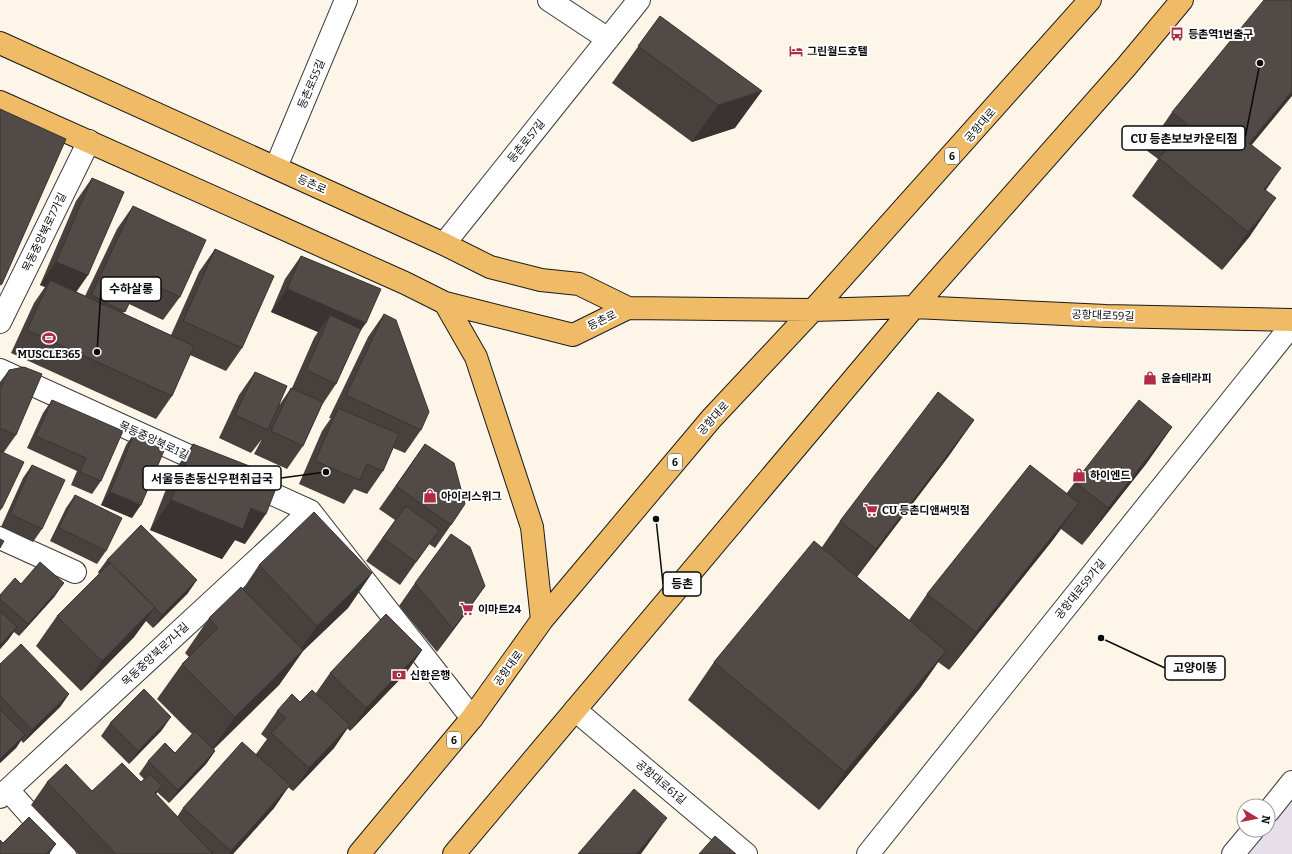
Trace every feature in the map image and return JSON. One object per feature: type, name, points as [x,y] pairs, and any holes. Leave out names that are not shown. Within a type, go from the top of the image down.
[{"type":"main road","name":"공항대로","points":[[359,854],[472,718],[542,620],[711,419],[813,310],[964,143],[1090,0]]},
{"type":"main road","points":[[454,854],[914,307],[1126,67],[1182,0]]},
{"type":"main road","name":"등촌로","points":[[0,43],[276,167],[444,244],[490,267],[541,280],[579,284],[628,308],[813,310],[914,307]]},
{"type":"main road","name":"등촌로","points":[[0,102],[405,283],[445,304],[573,335],[628,308]]},
{"type":"main road","points":[[445,304],[476,357],[532,527],[542,620]]},
{"type":"main road","name":"공항대로59길","points":[[914,307],[1106,316],[1292,320]]},
{"type":"street","name":"등촌로55길","points":[[276,167],[346,0]]},
{"type":"street","points":[[549,0],[608,39]]},
{"type":"street","name":"등촌로57길","points":[[444,244],[639,0]]},
{"type":"street","name":"목동중앙북로7가길","points":[[0,322],[89,142]]},
{"type":"street","name":"공항대로59가길","points":[[868,854],[1292,325]]},
{"type":"street","name":"목동중앙북로1길","points":[[0,370],[310,511],[472,718]]},
{"type":"street","name":"목동중앙북로7나길","points":[[4,793],[310,511]]},
{"type":"street","points":[[0,538],[75,572]]},
{"type":"street","name":"공항대로61길","points":[[575,710],[746,854]]},
{"type":"street","points":[[1276,802],[1292,782]]},
{"type":"street","points":[[4,793],[65,854]]},
{"type":"street","points":[[1233,854],[1246,838]]},
{"type":"shaded area","points":[[1292,800],[1292,854],[1247,854],[1261,838],[1276,838],[1276,820]]},
{"type":"building","points":[[1264,0],[1292,0],[1292,91],[1249,143],[1281,168],[1264,189],[1276,198],[1248,232],[1159,158],[1187,124],[1172,112]]},
{"type":"building","points":[[660,16],[762,91],[718,105],[638,46]]},
{"type":"building","points":[[0,109],[66,139],[2,284],[0,285]]},
{"type":"building","points":[[92,178],[124,192],[88,275],[56,262]]},
{"type":"building","points":[[133,206],[206,240],[180,297],[141,279],[125,312],[91,295]]},
{"type":"building","points":[[215,249],[274,276],[242,348],[183,321]]},
{"type":"building","points":[[301,256],[381,289],[366,323],[287,289]]},
{"type":"building","points":[[50,280],[194,346],[172,396],[27,330]]},
{"type":"building","points":[[384,314],[396,320],[429,412],[421,430],[346,395]]},
{"type":"building","points":[[330,315],[361,329],[336,384],[306,370]]},
{"type":"building","points":[[24,367],[42,374],[16,435],[0,428],[0,390],[9,370]]},
{"type":"building","points":[[255,372],[287,386],[268,430],[235,415]]},
{"type":"building","points":[[291,388],[323,402],[303,446],[271,431]]},
{"type":"building","points":[[938,392],[974,420],[876,549],[840,521]]},
{"type":"building","points":[[52,400],[123,431],[101,481],[80,472],[86,458],[36,436]]},
{"type":"building","points":[[1139,400],[1172,427],[1108,508],[1075,482]]},
{"type":"building","points":[[338,408],[399,434],[383,471],[367,464],[360,480],[315,461]]},
{"type":"building","points":[[135,432],[166,446],[141,505],[110,492]]},
{"type":"building","points":[[193,444],[280,478],[266,514],[251,508],[243,529],[171,500]]},
{"type":"building","points":[[425,444],[454,463],[465,504],[451,525],[396,486]]},
{"type":"building","points":[[0,451],[24,462],[2,508],[0,507]]},
{"type":"building","points":[[32,465],[65,480],[42,529],[10,514]]},
{"type":"building","points":[[1030,465],[1079,503],[976,632],[927,594]]},
{"type":"building","points":[[75,495],[122,518],[106,551],[59,528]]},
{"type":"building","points":[[406,506],[439,530],[416,562],[383,538]]},
{"type":"building","points":[[314,512],[372,573],[317,626],[259,565]]},
{"type":"building","points":[[141,525],[197,580],[162,615],[107,560]]},
{"type":"building","points":[[451,534],[470,547],[485,586],[453,629],[415,583]]},
{"type":"building","points":[[0,539],[4,541],[0,548]]},
{"type":"building","points":[[814,541],[946,651],[845,772],[714,662]]},
{"type":"building","points":[[40,562],[64,583],[28,624],[0,599],[0,595],[15,578],[21,584]]},
{"type":"building","points":[[110,563],[155,607],[102,661],[57,616]]},
{"type":"building","points":[[241,587],[303,650],[235,717],[182,664],[218,628],[209,618]]},
{"type":"building","points":[[0,611],[17,627],[0,645]]},
{"type":"building","points":[[386,614],[422,650],[366,708],[330,673]]},
{"type":"building","points":[[21,644],[69,694],[32,730],[0,696],[0,664]]},
{"type":"building","points":[[144,689],[171,717],[138,751],[110,723]]},
{"type":"building","points":[[312,690],[350,725],[309,768],[271,733],[286,718],[277,711],[292,694],[300,702]]},
{"type":"building","points":[[0,710],[25,735],[0,759]]},
{"type":"building","points":[[195,731],[215,751],[178,790],[148,761],[165,743],[175,753]]},
{"type":"building","points":[[242,742],[290,785],[231,851],[183,808]]},
{"type":"building","points":[[122,763],[141,782],[150,774],[162,786],[155,793],[213,854],[116,854],[47,782],[66,764],[92,791]]},
{"type":"building","points":[[634,789],[667,818],[636,854],[578,854]]},
{"type":"building","points":[[29,817],[56,844],[46,854],[0,854],[0,840],[3,843]]},
{"type":"building","points":[[715,836],[736,854],[699,854]]},
{"type":"place","name":"등촌역1번출구","points":[[1177,34]]},
{"type":"place","name":"그린월드호텔","points":[[796,51]]},
{"type":"place","name":"CU 등촌보보카운티점","points":[[1260,63]]},
{"type":"place","name":"MUSCLE365","points":[[49,338]]},
{"type":"place","name":"수하살롱","points":[[97,352]]},
{"type":"place","name":"윤슬테라피","points":[[1150,378]]},
{"type":"place","name":"서울등촌동신우편취급국","points":[[326,472]]},
{"type":"place","name":"하이엔드","points":[[1079,475]]},
{"type":"place","name":"아이리스위그","points":[[430,496]]},
{"type":"place","name":"CU 등촌디앤써밋점","points":[[871,510]]},
{"type":"place","name":"등촌","points":[[656,519]]},
{"type":"place","name":"이마트24","points":[[467,609]]},
{"type":"place","name":"고양이똥","points":[[1101,638]]},
{"type":"place","name":"신한은행","points":[[399,675]]}]
